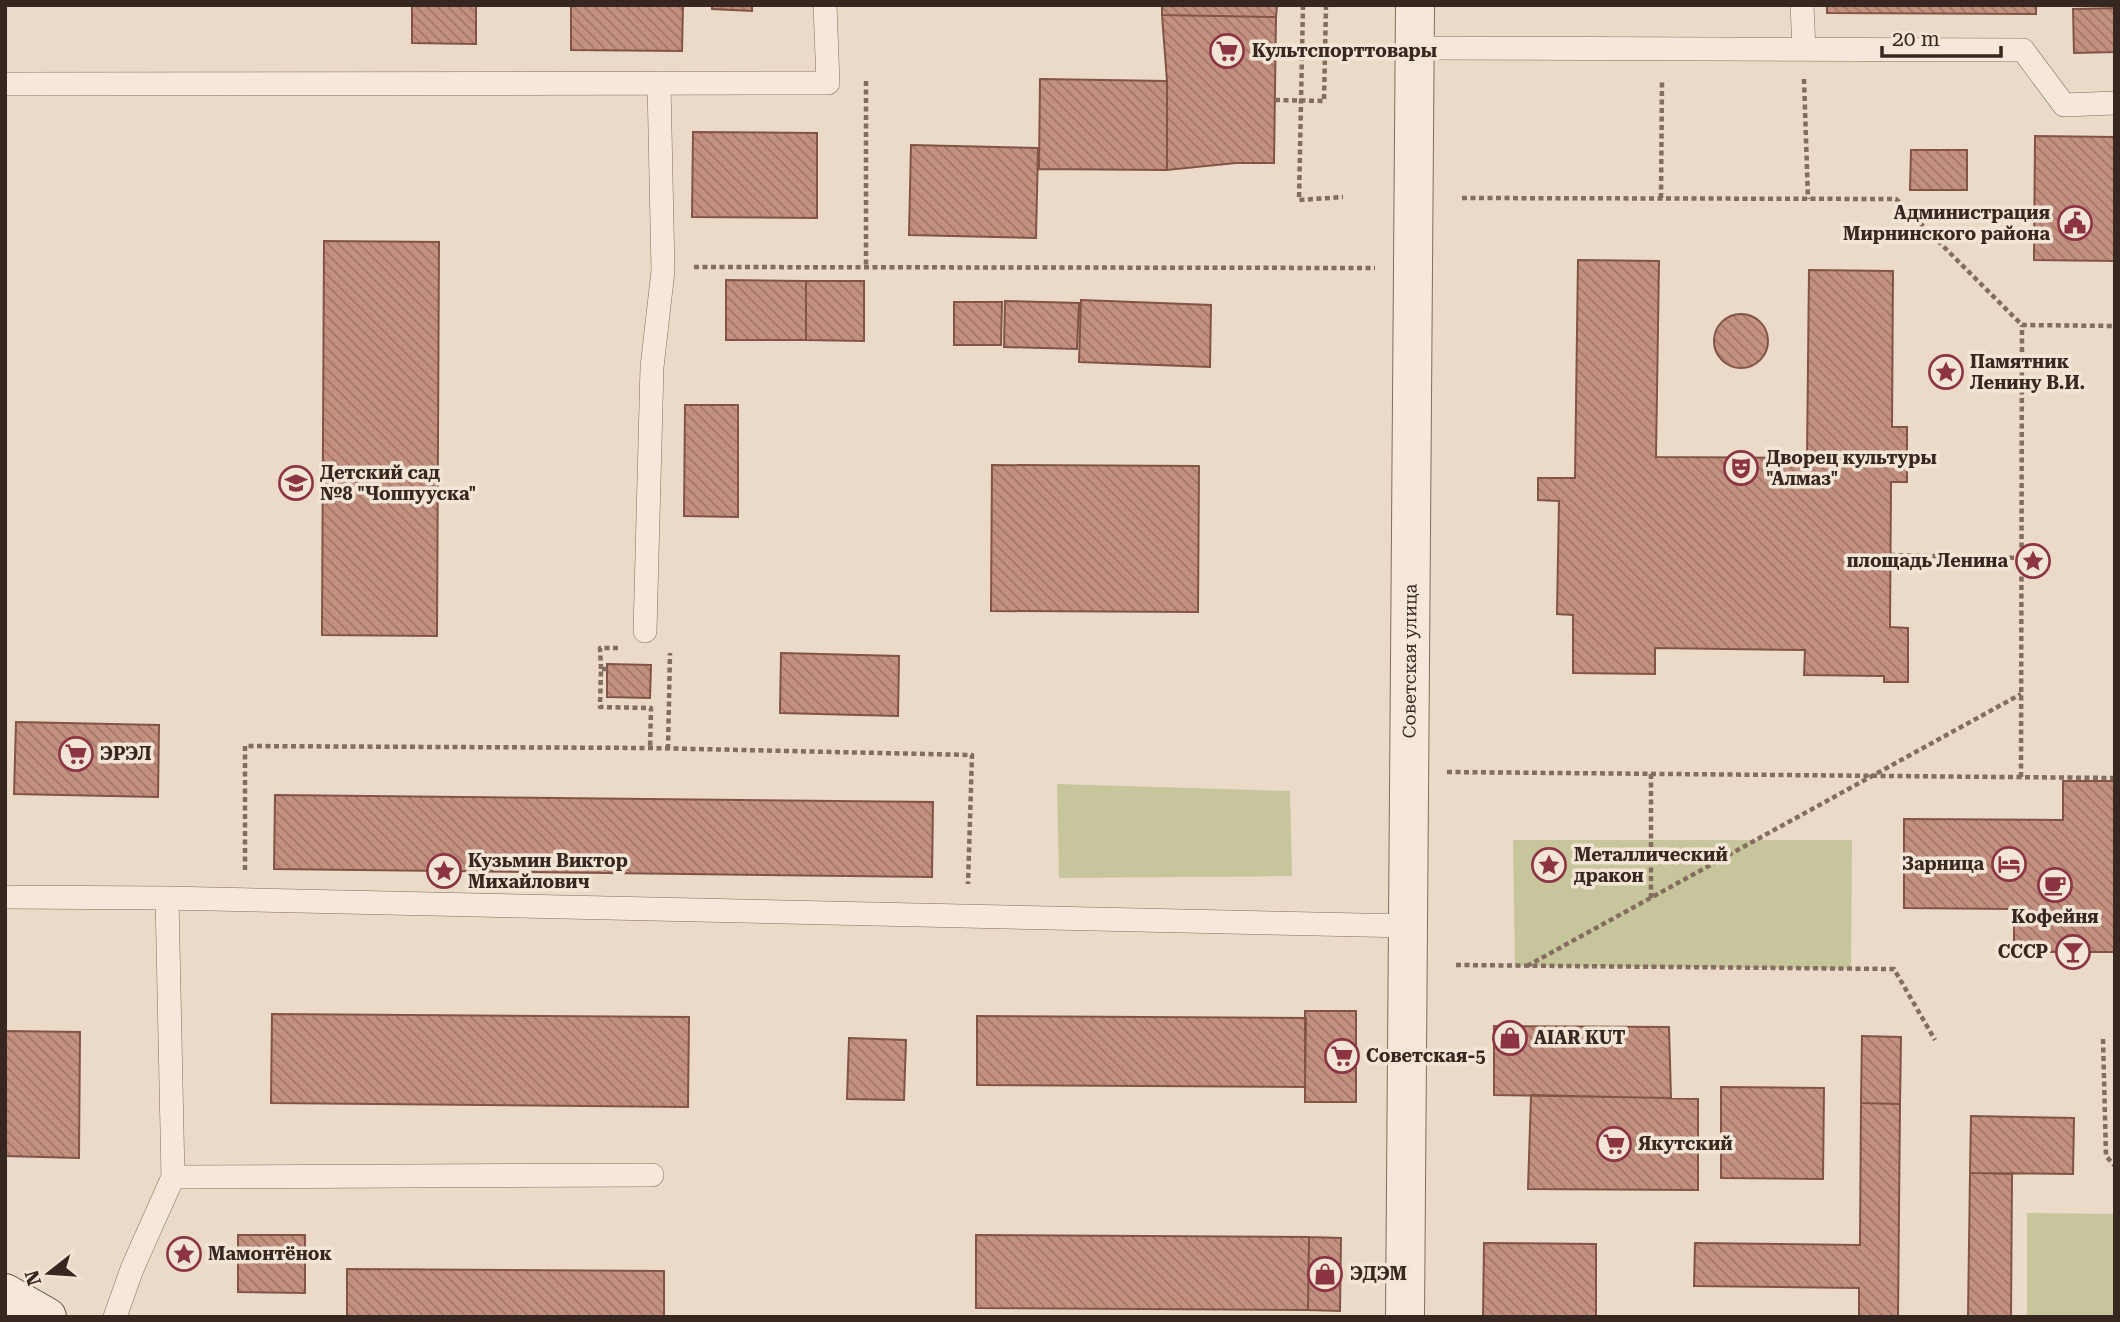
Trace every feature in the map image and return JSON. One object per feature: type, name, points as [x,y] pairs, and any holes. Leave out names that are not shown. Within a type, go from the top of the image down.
[{"type":"street","name":"Советская улица","points":[[1405,1317],[1415,5]]},
{"type":"street","points":[[5,1293],[47,1317]]},
{"type":"lane","points":[[5,84],[828,83],[825,5]]},
{"type":"lane","points":[[1802,5],[1804,50]]},
{"type":"lane","points":[[1415,48],[2023,50],[2064,105],[2115,103]]},
{"type":"lane","points":[[645,631],[652,367],[663,267],[659,83]]},
{"type":"lane","points":[[5,897],[167,898],[1408,926]]},
{"type":"lane","points":[[116,1317],[132,1269],[173,1177],[167,898]]},
{"type":"lane","points":[[173,1177],[652,1175]]},
{"type":"path","points":[[1303,5],[1299,200],[1343,197]]},
{"type":"path","points":[[1275,100],[1324,101],[1326,5]]},
{"type":"path","points":[[1661,198],[1662,49]]},
{"type":"path","points":[[1804,50],[1808,199]]},
{"type":"path","points":[[1325,53],[1345,54]]},
{"type":"path","points":[[866,82],[866,267]]},
{"type":"path","points":[[1462,198],[1896,199],[2022,326],[2021,777]]},
{"type":"path","points":[[663,267],[1379,268]]},
{"type":"path","points":[[2022,326],[2115,326]]},
{"type":"path","points":[[1890,555],[2021,558]]},
{"type":"path","points":[[607,669],[601,669],[600,706],[650,708],[650,748]]},
{"type":"path","points":[[1527,966],[2021,694]]},
{"type":"path","points":[[245,900],[245,746],[650,748],[972,755],[966,916]]},
{"type":"path","points":[[1409,771],[2115,778]]},
{"type":"path","points":[[1651,774],[1651,898]]},
{"type":"path","points":[[1456,965],[1894,969],[1935,1040]]},
{"type":"path","points":[[2104,1039],[2106,1156],[2115,1166]]},
{"type":"shaded area","points":[[1057,784],[1290,791],[1292,876],[1059,878]]},
{"type":"shaded area","points":[[1513,840],[1852,840],[1851,969],[1515,966]]},
{"type":"shaded area","points":[[2027,1213],[2115,1214],[2115,1317],[2027,1317]]},
{"type":"building","points":[[412,5],[476,5],[476,44],[412,43]]},
{"type":"building","points":[[571,5],[683,5],[682,51],[571,50]]},
{"type":"building","points":[[712,5],[752,5],[752,11],[712,9]]},
{"type":"building","points":[[1162,5],[1277,5],[1276,17],[1162,15]]},
{"type":"building","points":[[1827,5],[2036,5],[2036,14],[1827,13]]},
{"type":"building","points":[[2115,8],[2115,52],[2074,53],[2073,9]]},
{"type":"building","points":[[1162,15],[1276,17],[1274,163],[1236,163],[1167,170],[1167,81]]},
{"type":"building","points":[[1040,79],[1167,81],[1167,170],[1039,169]]},
{"type":"building","points":[[693,132],[817,133],[817,218],[692,217]]},
{"type":"building","name":"Администрация Мирнинского района","points":[[2035,136],[2114,137],[2115,261],[2034,260]]},
{"type":"building","points":[[911,145],[1038,148],[1036,238],[909,235]]},
{"type":"building","points":[[1911,150],[1967,150],[1967,190],[1910,190]]},
{"type":"building","points":[[324,241],[439,242],[437,636],[322,635]]},
{"type":"building","name":"Дворец культуры \"Алмаз\"","points":[[1578,260],[1659,261],[1656,457],[1807,458],[1809,270],[1893,271],[1892,427],[1907,427],[1907,482],[1891,482],[1890,627],[1908,628],[1908,682],[1884,682],[1884,676],[1804,675],[1805,650],[1655,648],[1655,674],[1573,673],[1573,615],[1557,614],[1559,501],[1538,500],[1538,478],[1575,478]]},
{"type":"building","points":[[726,280],[806,281],[806,340],[726,340]]},
{"type":"building","points":[[806,281],[864,281],[864,341],[806,340]]},
{"type":"building","points":[[1081,300],[1211,305],[1210,367],[1079,362]]},
{"type":"building","points":[[1005,301],[1079,303],[1077,349],[1004,347]]},
{"type":"building","points":[[954,302],[1002,302],[1001,345],[954,345]]},
{"type":"building","points":[[1741,314],[1760,322],[1768,341],[1760,360],[1741,368],[1722,360],[1714,341],[1722,322]]},
{"type":"building","points":[[685,405],[738,405],[738,517],[684,516]]},
{"type":"building","points":[[992,465],[1199,466],[1198,612],[991,611]]},
{"type":"building","points":[[781,653],[899,656],[898,716],[780,713]]},
{"type":"building","points":[[607,664],[651,665],[650,698],[607,697]]},
{"type":"building","points":[[16,722],[159,725],[158,797],[14,794]]},
{"type":"building","name":"Зарница","points":[[2063,781],[2115,781],[2115,952],[2014,952],[2014,909],[1904,908],[1904,819],[2063,820]]},
{"type":"building","points":[[275,795],[933,802],[932,877],[274,869]]},
{"type":"building","points":[[1305,1011],[1356,1011],[1356,1102],[1305,1102]]},
{"type":"building","points":[[272,1014],[689,1017],[688,1107],[271,1103]]},
{"type":"building","points":[[977,1016],[1306,1018],[1305,1087],[977,1085]]},
{"type":"building","name":"Якутский","points":[[1494,1026],[1669,1027],[1671,1098],[1494,1095]]},
{"type":"building","points":[[5,1031],[80,1032],[79,1158],[5,1156]]},
{"type":"building","points":[[1862,1036],[1901,1037],[1900,1104],[1861,1103]]},
{"type":"building","points":[[849,1038],[906,1040],[904,1100],[847,1099]]},
{"type":"building","points":[[1721,1087],[1824,1088],[1823,1179],[1721,1178]]},
{"type":"building","name":"Якутский","points":[[1531,1095],[1698,1099],[1698,1190],[1528,1189]]},
{"type":"building","points":[[1861,1103],[1900,1104],[1898,1317],[1859,1317],[1859,1288],[1694,1286],[1695,1243],[1860,1245]]},
{"type":"building","points":[[1971,1116],[2074,1118],[2073,1174],[1970,1173]]},
{"type":"building","points":[[1970,1173],[2012,1174],[2011,1317],[1968,1317]]},
{"type":"building","points":[[238,1235],[305,1235],[305,1293],[238,1292]]},
{"type":"building","points":[[976,1235],[1309,1237],[1308,1310],[976,1308]]},
{"type":"building","name":"ЭДЭМ","points":[[1309,1237],[1341,1238],[1340,1311],[1308,1310]]},
{"type":"building","points":[[1484,1243],[1596,1244],[1596,1317],[1483,1317]]},
{"type":"building","points":[[347,1269],[664,1271],[664,1317],[347,1317]]},
{"type":"place","name":"Культспорттовары","points":[[1227,51]]},
{"type":"place","name":"Администрация Мирнинского района","points":[[2075,223]]},
{"type":"place","name":"Памятник Ленину В.И.","points":[[1946,372]]},
{"type":"place","name":"Дворец культуры \"Алмаз\"","points":[[1741,468]]},
{"type":"place","name":"Детский сад №8 \"Чоппууска\"","points":[[296,483]]},
{"type":"place","name":"площадь Ленина","points":[[2033,561]]},
{"type":"place","name":"ЭРЭЛ","points":[[76,754]]},
{"type":"place","name":"Зарница","points":[[2009,864]]},
{"type":"place","name":"Металлический дракон","points":[[1549,865]]},
{"type":"place","name":"Кузьмин Виктор Михайлович","points":[[444,871]]},
{"type":"place","name":"Кофейня","points":[[2055,885]]},
{"type":"place","name":"СССР","points":[[2073,952]]},
{"type":"place","name":"AIAR KUT","points":[[1510,1038]]},
{"type":"place","name":"Советская-5","points":[[1342,1056]]},
{"type":"place","name":"Якутский","points":[[1614,1144]]},
{"type":"place","name":"Мамонтёнок","points":[[184,1254]]},
{"type":"place","name":"ЭДЭМ","points":[[1325,1274]]}]
